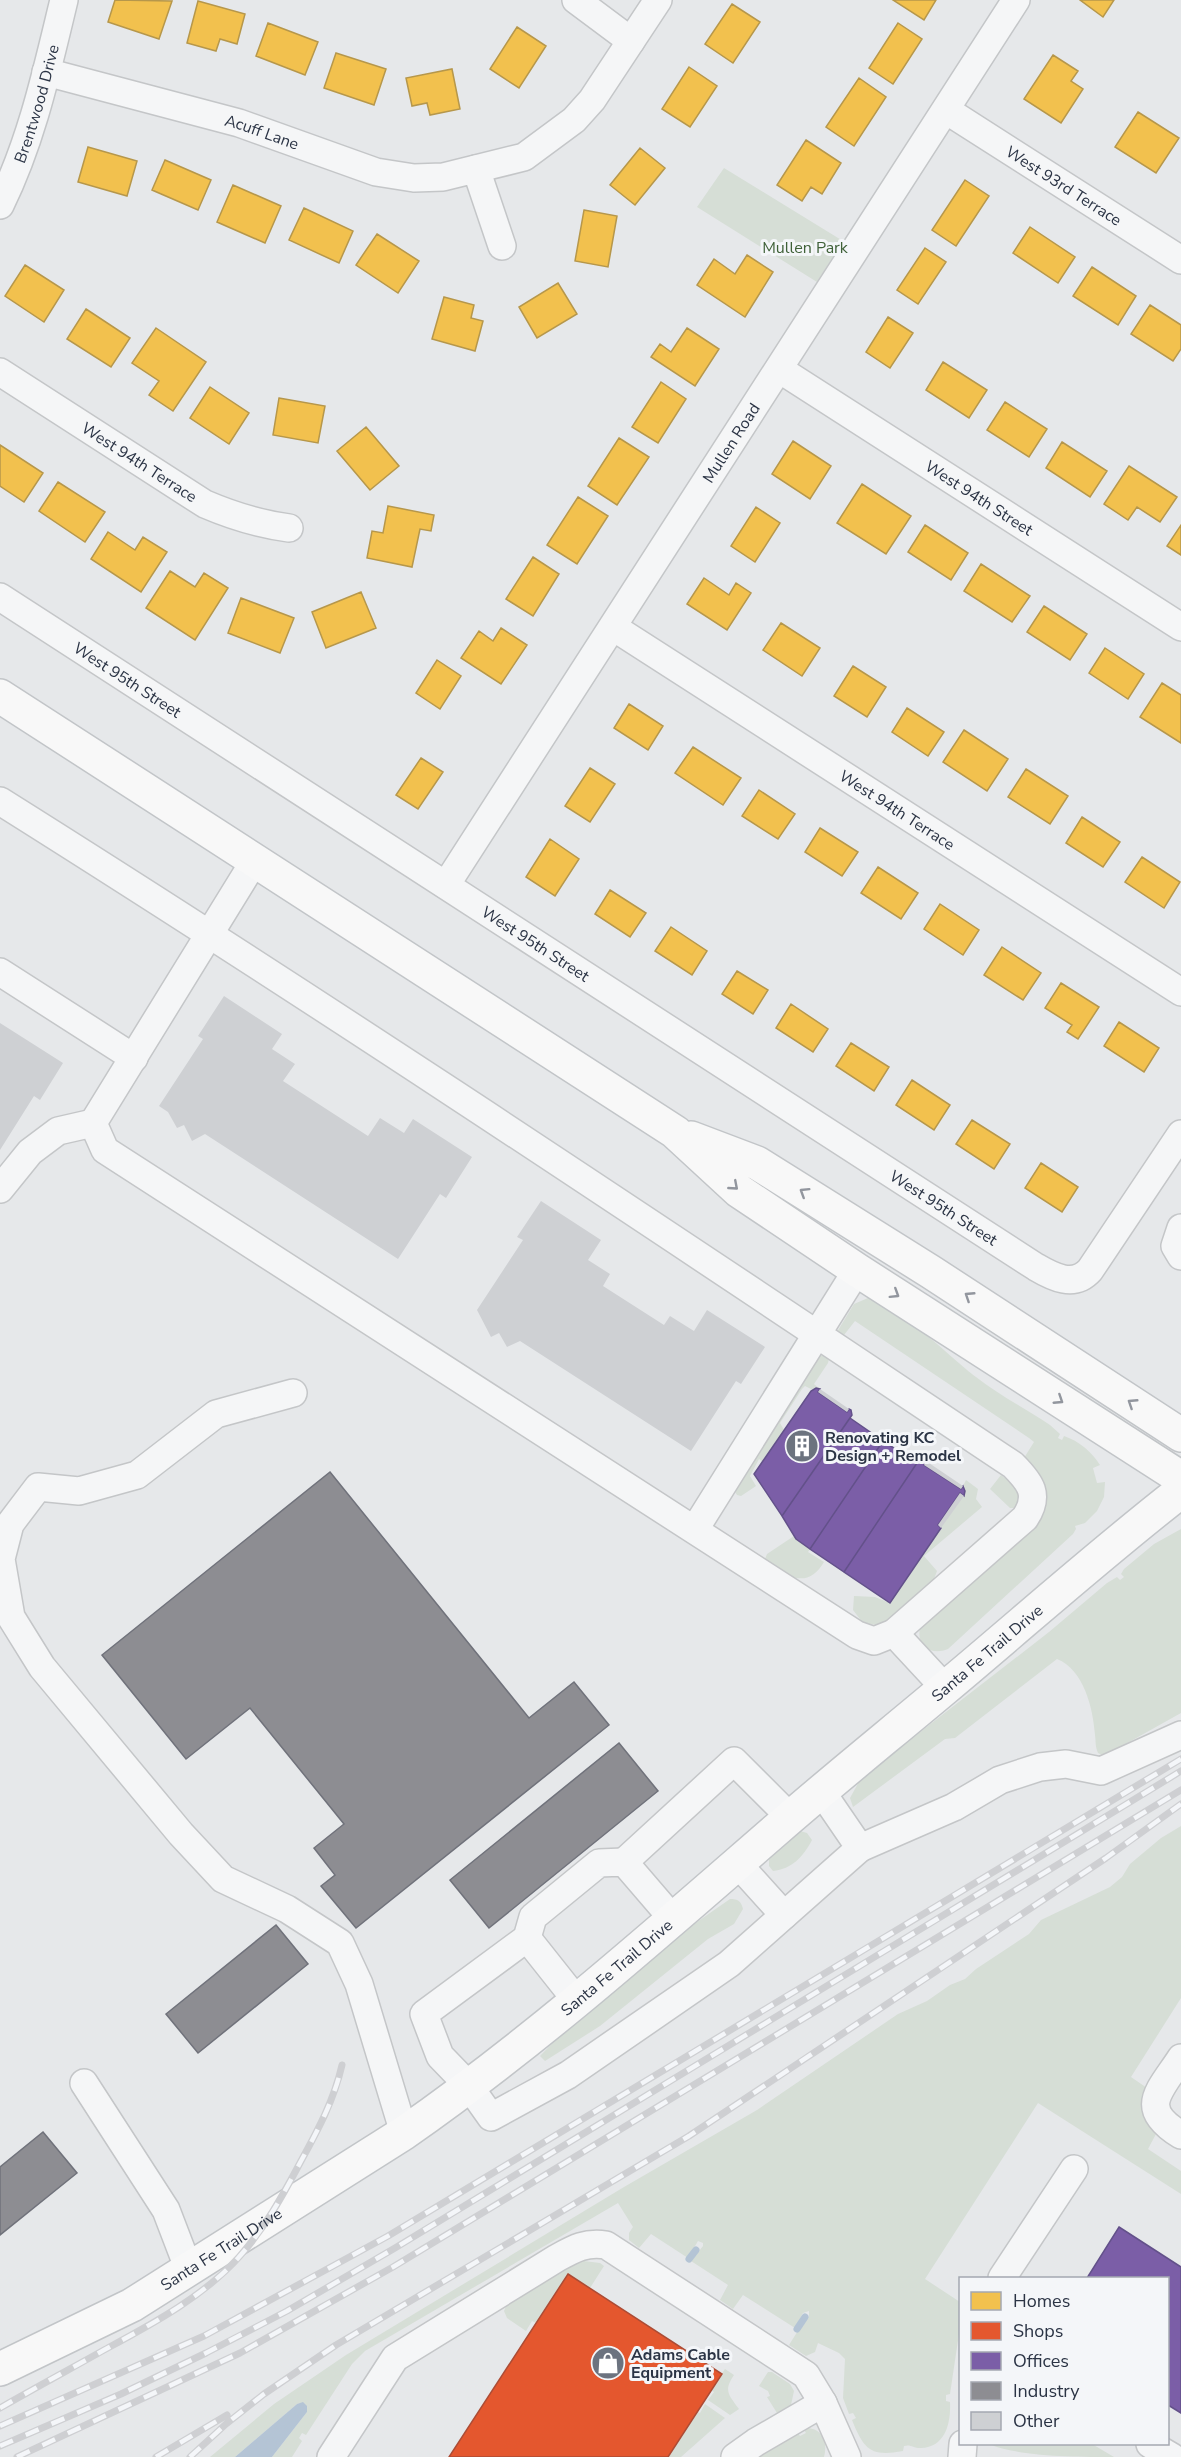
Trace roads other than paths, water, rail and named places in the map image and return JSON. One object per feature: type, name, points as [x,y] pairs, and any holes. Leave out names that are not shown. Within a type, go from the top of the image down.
[{"type":"main road","points":[[0,696],[675,1132],[739,1191],[857,1270],[1181,1478]]},
{"type":"main road","points":[[675,1132],[757,1163],[931,1272],[1181,1435]]},
{"type":"main road","name":"Santa Fe Trail Drive","points":[[0,2369],[132,2306],[404,2133],[469,2086],[577,2001],[820,1791],[1097,1558],[1181,1491]]},
{"type":"street","name":"Brentwood Drive","points":[[0,205],[17,171],[30,134],[64,0]]},
{"type":"street","points":[[576,0],[632,41]]},
{"type":"street","name":"Acuff Lane","points":[[46,72],[239,123],[376,172],[414,178],[443,177],[524,158],[574,120],[592,100],[658,0]]},
{"type":"street","name":"Mullen Road","points":[[446,885],[1016,0]]},
{"type":"street","name":"West 93rd Terrace","points":[[946,110],[1181,260]]},
{"type":"street","points":[[476,169],[502,246]]},
{"type":"street","name":"West 94th Street","points":[[779,369],[1181,627]]},
{"type":"street","name":"West 94th Terrace","points":[[0,372],[205,504],[231,516],[261,525],[289,528]]},
{"type":"street","name":"West 95th Street","points":[[0,597],[1036,1267],[1057,1278],[1074,1280],[1084,1276],[1181,1134]]},
{"type":"street","name":"West 94th Terrace","points":[[613,627],[1181,992]]},
{"type":"street","points":[[0,801],[210,934],[529,1142],[1013,1465],[1031,1486],[1034,1497],[1032,1508],[1025,1518],[894,1634],[874,1641],[857,1635],[105,1150],[93,1123]]},
{"type":"street","points":[[0,1189],[30,1152],[58,1131],[93,1123],[255,860]]},
{"type":"street","points":[[0,972],[134,1058]]},
{"type":"street","points":[[1181,1228],[1175,1246],[1181,1256]]},
{"type":"street","points":[[695,1529],[857,1270]]},
{"type":"street","points":[[293,1393],[216,1414],[137,1475],[79,1491],[38,1487],[10,1524],[1,1559],[11,1617],[42,1667],[181,1834],[223,1879],[287,1909],[340,1943],[359,1984],[404,2133]]},
{"type":"street","points":[[894,1634],[945,1688]]},
{"type":"street","points":[[790,1817],[734,1761],[624,1862],[599,1863],[533,1917],[527,1938],[424,2014],[440,2056],[469,2086],[491,2117],[568,2075],[729,1964],[860,1848],[954,1807],[1000,1780],[1040,1767],[1066,1764],[1101,1771],[1181,1735]]},
{"type":"street","points":[[820,1791],[860,1848]]},
{"type":"street","points":[[624,1862],[673,1919]]},
{"type":"street","points":[[737,1863],[784,1915]]},
{"type":"street","points":[[527,1938],[577,2001]]},
{"type":"street","points":[[1181,2058],[1158,2094],[1155,2104],[1164,2125],[1181,2135]]},
{"type":"street","points":[[84,2083],[166,2210],[189,2270]]},
{"type":"street","points":[[1003,2277],[1074,2169]]},
{"type":"street","points":[[331,2457],[395,2358],[557,2258],[582,2244],[594,2243],[606,2245],[806,2375],[823,2403],[847,2457]]},
{"type":"street","points":[[735,2457],[756,2442],[823,2403]]},
{"type":"street","points":[[1152,2445],[1172,2457]]},
{"type":"water","points":[[303,2402],[307,2406],[307,2412],[272,2457],[235,2457],[297,2404]]},
{"type":"waterway","points":[[689,2259],[696,2250]]},
{"type":"waterway","points":[[797,2329],[805,2317]]},
{"type":"railway","points":[[0,2426],[204,2336],[388,2236],[1181,1759]]},
{"type":"railway","points":[[0,2446],[121,2394],[287,2311],[395,2248],[1181,1771]]},
{"type":"railway","points":[[17,2457],[240,2353],[393,2267],[1181,1790]]},
{"type":"railway","points":[[190,2457],[264,2394],[336,2345],[689,2136],[1106,1858],[1181,1804]]},
{"type":"railway","points":[[0,2408],[158,2320],[209,2285],[239,2257],[273,2211],[313,2138],[335,2090],[342,2065]]},
{"type":"railway","points":[[156,2457],[227,2415]]},
{"type":"place","name":"Renovating KC Design + Remodel","points":[[802,1446]]},
{"type":"place","name":"Adams Cable Equipment","points":[[608,2363]]},
{"type":"park label","name":"Mullen Park","points":[[805,247]]}]
